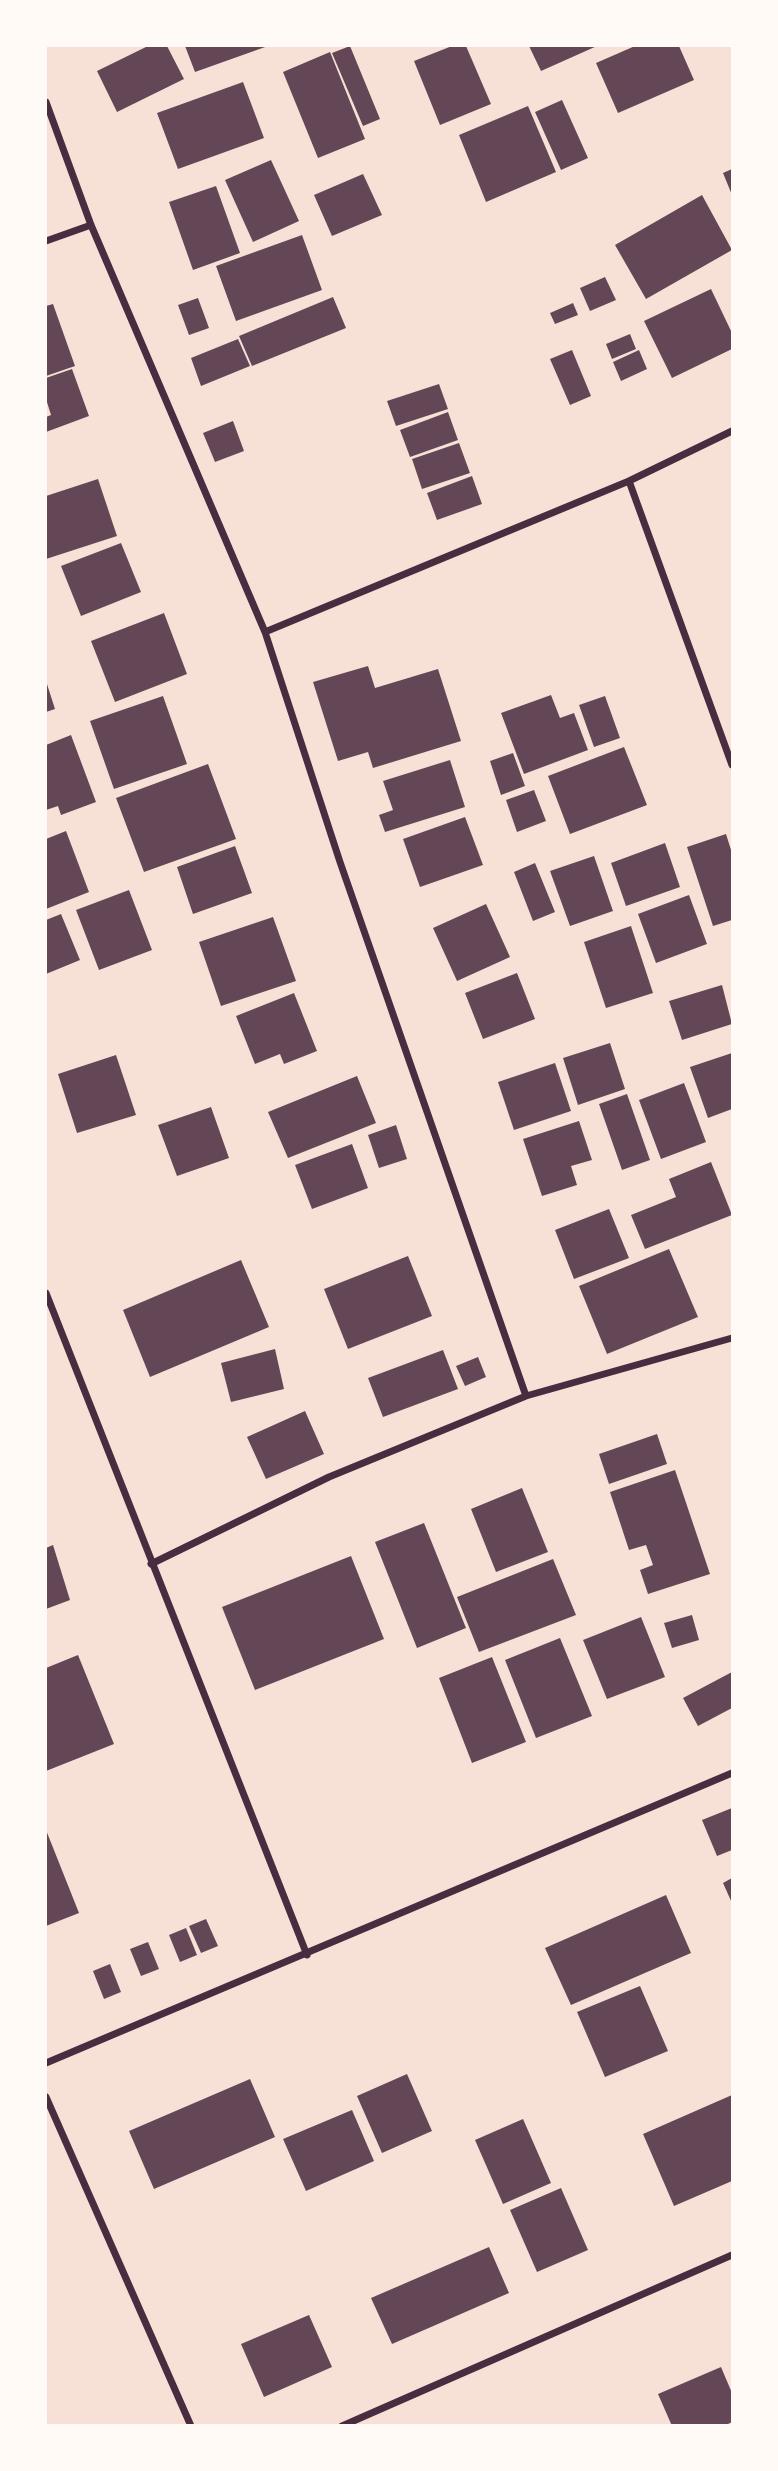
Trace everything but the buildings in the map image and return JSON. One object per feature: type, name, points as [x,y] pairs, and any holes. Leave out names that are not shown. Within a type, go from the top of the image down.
[{"type":"street","points":[[46,102],[91,225],[265,632],[340,862],[526,1396]]},
{"type":"street","points":[[46,241],[91,225]]},
{"type":"street","points":[[265,632],[629,481],[733,431]]},
{"type":"street","points":[[629,481],[733,765]]},
{"type":"street","points":[[46,1293],[307,1955]]},
{"type":"street","points":[[151,1564],[329,1477],[526,1396],[733,1338]]},
{"type":"street","points":[[46,2063],[733,1773]]},
{"type":"street","points":[[46,2097],[191,2426]]},
{"type":"street","points":[[342,2426],[733,2255]]}]
